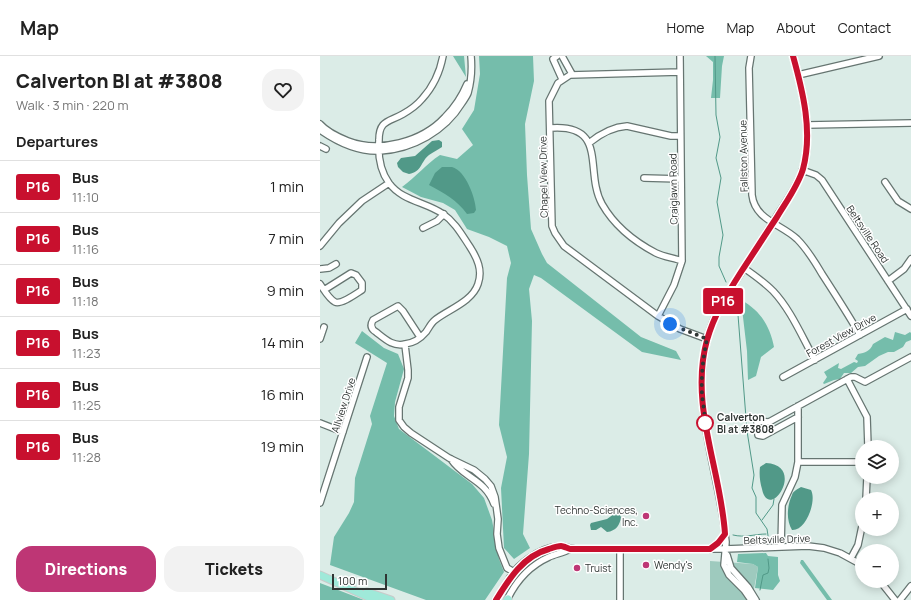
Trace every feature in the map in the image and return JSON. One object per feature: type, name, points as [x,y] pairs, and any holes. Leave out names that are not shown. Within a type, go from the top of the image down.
[{"type":"main road","points":[[320,575],[391,600]]},
{"type":"main road","points":[[496,600],[508,581]]},
{"type":"main road","points":[[338,582],[375,600]]},
{"type":"street","points":[[420,337],[401,308],[398,306],[373,320],[371,326],[374,331],[393,345],[405,344],[420,337],[434,321],[470,297],[478,285],[480,278],[479,266],[475,255],[458,229],[444,214],[405,197],[397,192],[389,183],[381,168],[379,148],[380,132],[383,124],[387,120],[410,110],[422,99],[441,66],[443,56]]},
{"type":"street","points":[[321,129],[343,144],[361,149],[407,146],[419,141],[443,123],[441,115],[448,109],[455,109],[470,77],[471,56]]},
{"type":"street","points":[[557,56],[554,59],[562,79],[572,74],[680,72]]},
{"type":"street","points":[[562,56],[572,74]]},
{"type":"street","name":"Craiglawn Road","points":[[658,316],[674,285],[682,261],[680,56]]},
{"type":"street","name":"Fallston Avenue","points":[[751,56],[749,68],[753,201],[759,212],[790,233],[802,244],[844,306],[860,335]]},
{"type":"street","points":[[756,600],[739,581],[726,570],[724,565],[725,534],[703,407],[702,367],[707,339],[722,303],[792,192],[802,170],[807,145],[807,125],[793,56]]},
{"type":"street","points":[[798,75],[879,56]]},
{"type":"street","name":"Chapel View Drive","points":[[562,79],[558,83],[549,101],[551,128],[552,221],[555,233],[564,246],[658,316],[680,329],[707,339]]},
{"type":"street","points":[[807,125],[911,123]]},
{"type":"street","points":[[588,143],[609,130],[626,126],[672,136],[680,136]]},
{"type":"street","points":[[551,128],[561,127],[575,130],[588,143],[592,153],[596,189],[602,204],[613,220],[629,234],[655,252],[682,261]]},
{"type":"street","points":[[320,146],[326,149]]},
{"type":"street","name":"Beltsville Road","points":[[802,170],[816,175],[822,180],[911,316]]},
{"type":"street","points":[[644,178],[681,179]]},
{"type":"street","points":[[885,182],[898,201],[911,209]]},
{"type":"street","points":[[320,246],[339,223],[362,201],[389,183]]},
{"type":"street","points":[[423,228],[437,221],[444,214]]},
{"type":"street","points":[[888,281],[904,269],[911,259]]},
{"type":"street","points":[[320,269],[329,268],[336,264]]},
{"type":"street","points":[[744,268],[764,282],[778,297],[815,360]]},
{"type":"street","points":[[320,284],[324,290],[335,302],[338,303],[362,290],[362,283],[356,275],[351,273],[324,290]]},
{"type":"street","name":"Forest View Drive","points":[[783,377],[907,310]]},
{"type":"street","points":[[320,339],[324,327]]},
{"type":"street","points":[[405,344],[408,378],[398,406],[400,420],[404,427],[411,433],[449,458],[474,470],[492,490],[495,497],[497,513],[497,541],[502,557],[514,572]]},
{"type":"street","name":"Allview Drive","points":[[320,503],[367,357]]},
{"type":"street","points":[[798,417],[763,436],[758,435],[757,421],[769,422],[847,379],[855,377],[865,382],[911,357]]},
{"type":"street","points":[[847,379],[867,418],[868,440]]},
{"type":"street","points":[[781,547],[782,505],[795,477],[798,462],[798,406]]},
{"type":"street","points":[[320,423],[343,432]]},
{"type":"street","points":[[449,458],[455,466],[483,481],[497,513]]},
{"type":"street","points":[[798,462],[855,462]]},
{"type":"street","points":[[710,549],[718,543],[725,534]]},
{"type":"street","points":[[852,558],[858,545],[860,536]]},
{"type":"street","name":"Beltsville Drive","points":[[506,600],[508,581],[514,572],[527,560],[545,550],[560,546],[570,549],[725,549],[816,547],[831,550],[855,560]]},
{"type":"street","name":"Beltsville Drive","points":[[506,600],[515,586],[529,570],[550,556],[570,549]]},
{"type":"street","points":[[620,549],[620,600]]},
{"type":"street","points":[[739,581],[751,600]]},
{"type":"street","points":[[900,600],[911,586]]},
{"type":"street","points":[[886,588],[895,600]]},
{"type":"shaded area","points":[[453,56],[464,56],[466,77]]},
{"type":"shaded area","points":[[479,56],[533,56],[534,81],[525,124],[527,175],[531,229],[547,263],[641,337],[676,351],[681,360],[642,352],[541,278],[534,275],[529,289],[532,321],[529,454],[523,534],[530,548],[514,559],[504,548],[501,488],[507,457],[499,425],[507,278],[511,263],[507,246],[489,237],[467,229],[455,210],[443,203],[421,197],[402,187],[440,155],[457,159],[473,145],[462,129],[474,110],[480,74]]},
{"type":"shaded area","points":[[706,56],[724,56],[720,98],[711,98],[713,62]]},
{"type":"shaded area","points":[[439,140],[442,142],[442,147],[426,157],[419,169],[413,173],[409,174],[403,172],[398,167],[397,163],[401,158],[415,156],[432,141]]},
{"type":"shaded area","points":[[442,167],[452,167],[457,169],[462,174],[469,185],[474,198],[476,210],[474,213],[467,214],[455,201],[429,185],[435,173]]},
{"type":"shaded area","points":[[741,300],[754,309],[763,319],[770,332],[774,347],[761,357],[756,376],[748,380],[747,351]]},
{"type":"shaded area","points":[[362,331],[384,348],[398,354],[404,369],[395,402],[394,416],[399,429],[472,484],[484,498],[492,520],[499,559],[504,572],[485,600],[426,600],[330,565],[334,537],[354,502],[355,478],[372,424],[370,416],[387,363],[355,343]]},
{"type":"shaded area","points":[[895,332],[905,335],[910,332],[911,340],[906,342],[903,347],[894,352],[888,352],[879,356],[865,366],[858,367],[851,373],[844,373],[840,379],[824,384],[823,383],[827,377],[824,372],[839,363],[838,368],[841,369],[854,362],[857,363],[858,361],[855,359],[858,354],[867,351],[873,344],[885,337],[893,340]]},
{"type":"shaded area","points":[[766,463],[778,466],[784,473],[785,481],[782,490],[771,500],[766,498],[760,481],[760,467]]},
{"type":"shaded area","points":[[801,487],[811,490],[813,501],[806,521],[802,526],[792,530],[788,517],[790,499],[793,492]]},
{"type":"shaded area","points":[[614,514],[619,514],[621,517],[619,525],[615,529],[607,532],[601,527],[596,530],[591,530],[591,523],[607,519]]},
{"type":"shaded area","points":[[766,553],[768,556],[778,557],[778,575],[780,581],[773,590],[755,588],[758,567],[753,564],[737,562],[738,554]]},
{"type":"shaded area","points":[[801,560],[803,560],[832,600],[827,600],[800,563]]},
{"type":"shaded area","points":[[710,561],[753,564],[758,567],[752,600],[710,600]]},
{"type":"shaded area","points":[[320,583],[364,600],[320,600]]},
{"type":"waterway","points":[[715,56],[716,115],[720,137],[716,158],[721,178],[717,202],[723,235],[719,266],[726,282]]},
{"type":"waterway","points":[[734,297],[737,302],[747,431],[754,475],[752,488],[756,497],[756,513],[767,529],[769,542]]},
{"type":"waterway","points":[[762,520],[773,505],[774,499]]},
{"type":"waterway","points":[[733,535],[746,536],[766,534]]},
{"type":"waterway","points":[[760,590],[763,575],[768,573],[768,559]]},
{"type":"bus line","name":"P16","points":[[496,600],[514,572],[527,560],[545,550],[560,546],[570,549],[710,549],[718,543],[725,534],[703,407],[702,367],[707,339],[726,295],[792,192],[802,170],[807,140],[807,125],[793,56]]},
{"type":"place","name":"Calverton Bl at #3808","points":[[705,423]]},
{"type":"place","name":"Techno-Sciences, Inc.","points":[[646,516]]},
{"type":"place","name":"Wendy's","points":[[646,565]]},
{"type":"place","name":"Truist","points":[[577,568]]},
{"type":"route","points":[[670,324],[707,339],[702,367],[702,394],[705,423]]}]
